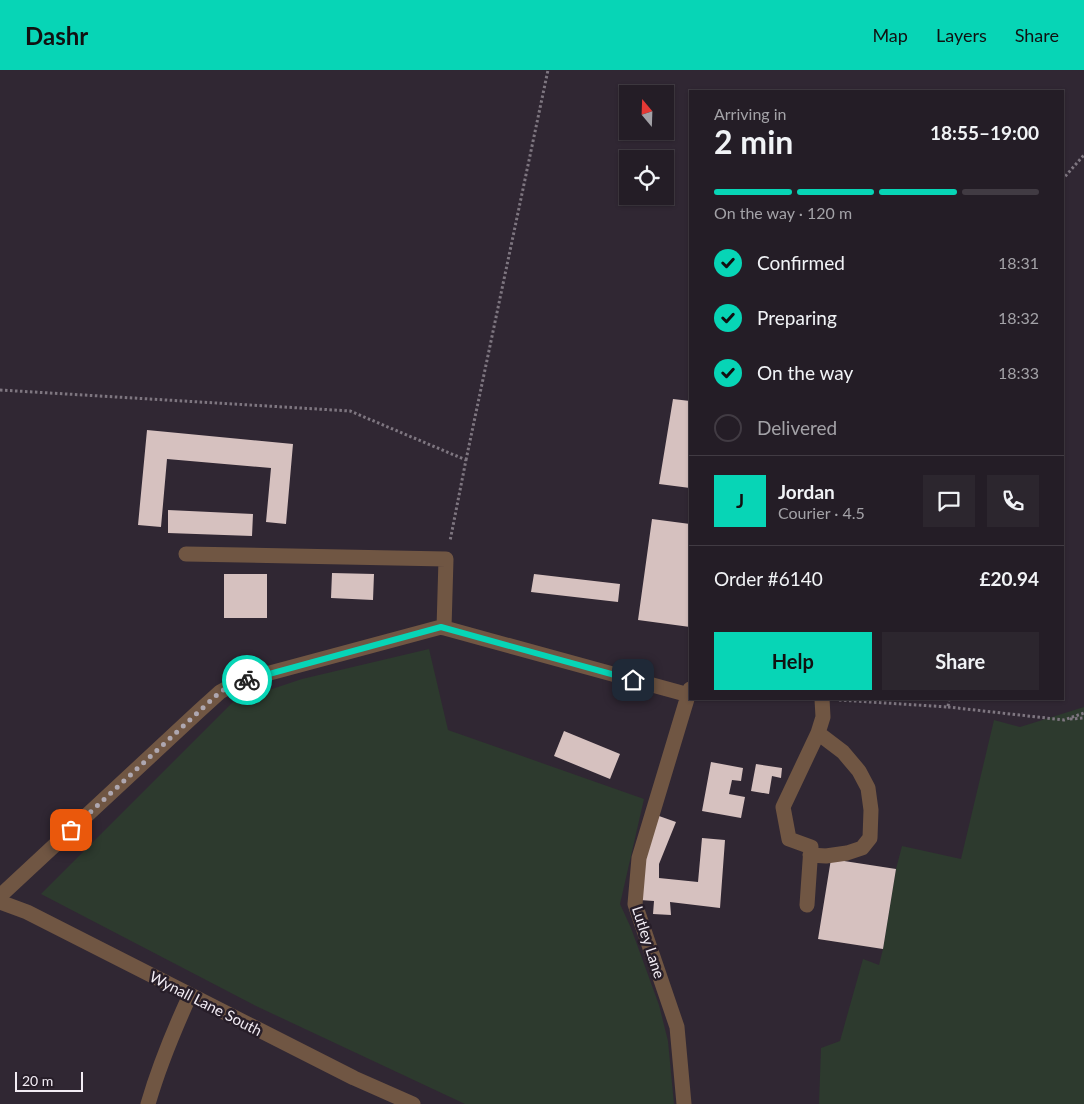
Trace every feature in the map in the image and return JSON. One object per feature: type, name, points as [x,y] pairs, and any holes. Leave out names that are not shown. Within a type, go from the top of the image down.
[{"type":"street","points":[[186,554],[446,559],[444,628]]},
{"type":"street","points":[[0,896],[220,692],[240,681],[441,627],[689,692]]},
{"type":"street","name":"Lutley Lane","points":[[684,1104],[676,1027],[635,904],[639,858],[689,695]]},
{"type":"street","points":[[807,905],[811,847],[789,839],[782,807],[818,733],[823,717],[822,700]]},
{"type":"street","points":[[810,856],[847,853],[862,848],[870,838],[872,810],[868,788],[859,771],[842,752],[818,733]]},
{"type":"street","name":"Wynall Lane South","points":[[0,902],[27,912],[354,1078],[413,1104]]},
{"type":"street","points":[[148,1104],[169,1041],[190,995]]},
{"type":"path","points":[[446,559],[548,70]]},
{"type":"path","points":[[1064,178],[1084,155]]},
{"type":"path","points":[[0,390],[350,411],[466,460]]},
{"type":"path","points":[[849,700],[948,707],[1064,720],[1084,718]]},
{"type":"path","points":[[948,707],[949,700]]},
{"type":"path","points":[[1064,720],[1084,713]]},
{"type":"green space","points":[[429,649],[448,730],[644,799],[620,904],[631,928],[659,1005],[668,1041],[674,1104],[465,1104],[256,1006],[41,894],[233,702],[302,679]]},
{"type":"green space","points":[[1084,707],[1084,1104],[819,1104],[821,1048],[840,1041],[863,959],[879,965],[896,869],[902,846],[961,859],[994,720],[1020,727]]},
{"type":"building","points":[[673,399],[689,401],[689,488],[659,484]]},
{"type":"building","points":[[147,430],[293,444],[286,524],[266,522],[271,468],[167,459],[161,527],[138,525]]},
{"type":"building","points":[[168,510],[253,514],[252,536],[168,533]]},
{"type":"building","points":[[652,519],[689,524],[689,627],[638,620]]},
{"type":"building","points":[[332,573],[374,574],[373,600],[331,598]]},
{"type":"building","points":[[224,574],[267,574],[267,618],[224,618]]},
{"type":"building","points":[[534,574],[620,584],[618,602],[531,592]]},
{"type":"building","points":[[564,731],[620,754],[610,779],[554,756]]},
{"type":"building","points":[[711,762],[743,768],[741,781],[732,780],[729,794],[745,797],[741,818],[702,811]]},
{"type":"building","points":[[756,764],[782,768],[781,778],[772,776],[769,794],[751,791]]},
{"type":"building","points":[[659,816],[676,822],[659,864],[659,878],[698,882],[702,838],[725,840],[720,908],[670,902],[671,915],[653,914],[654,901],[640,900],[643,859]]},
{"type":"building","points":[[831,859],[896,869],[883,949],[818,939]]},
{"type":"way so far","points":[[71,830],[220,692],[240,681],[247,680]]},
{"type":"route","points":[[247,680],[441,627],[633,680]]}]
